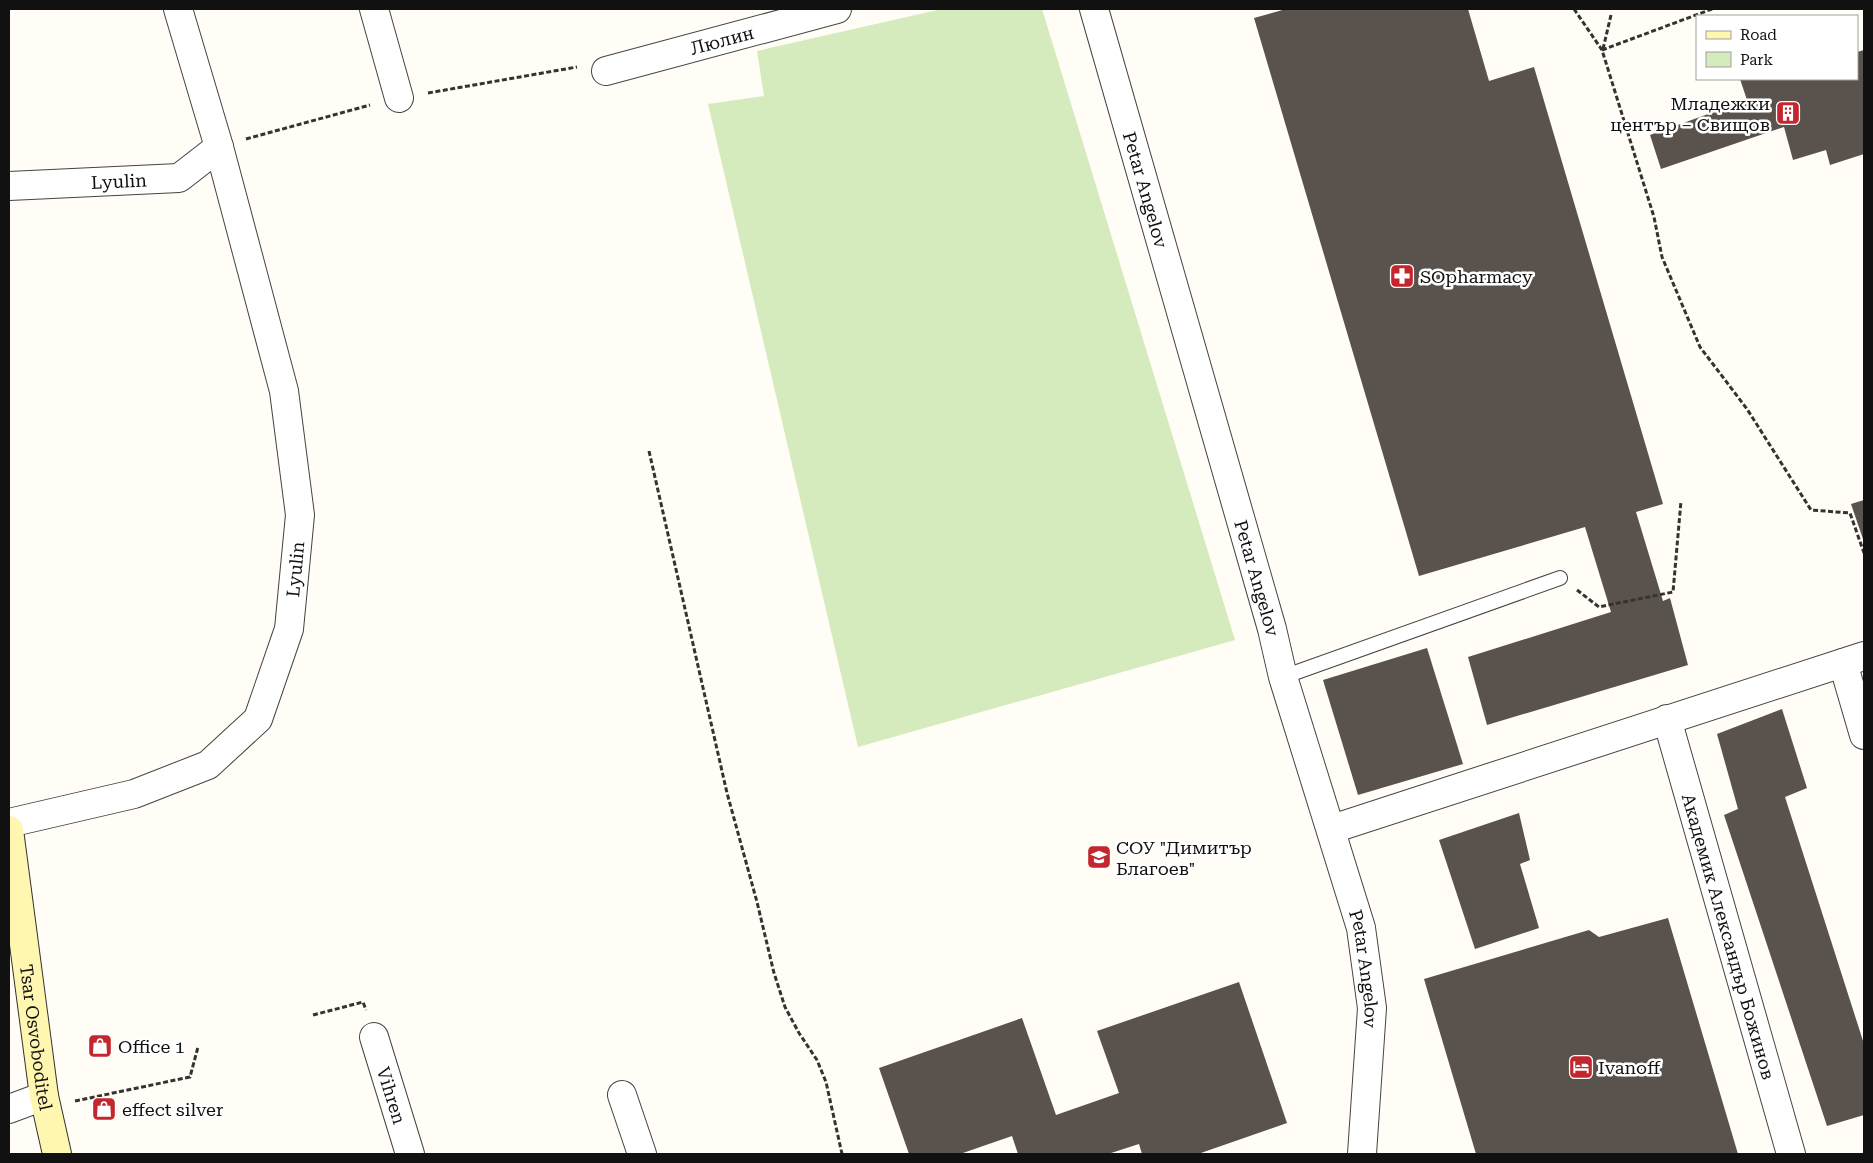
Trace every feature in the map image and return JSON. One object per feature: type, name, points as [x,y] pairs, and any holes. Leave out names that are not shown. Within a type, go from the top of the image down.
[{"type":"street","name":"Lyulin","points":[[9,822],[134,794],[208,765],[258,719],[289,629],[300,515],[284,391],[219,147],[178,9]]},
{"type":"street","points":[[374,9],[400,98]]},
{"type":"street","name":"Люлин","points":[[606,71],[837,9]]},
{"type":"street","name":"Petar Angelov","points":[[1094,9],[1272,628],[1283,677],[1332,829],[1361,928],[1372,1008],[1362,1154]]},
{"type":"street","name":"Lyulin","points":[[9,186],[179,178],[219,147]]},
{"type":"street","points":[[1332,829],[1854,660],[1864,735]]},
{"type":"street","name":"Академик Александър Божинов","points":[[1667,719],[1791,1154]]},
{"type":"street","name":"Tsar Osvoboditel","points":[[9,830],[44,1096],[57,1154]]},
{"type":"street","name":"Vihren","points":[[371,1028],[410,1154]]},
{"type":"street","points":[[622,1095],[642,1154]]},
{"type":"street","points":[[9,1109],[44,1096]]},
{"type":"lane","points":[[1283,677],[1560,578]]},
{"type":"path","points":[[1574,9],[1602,50],[1654,217],[1662,257],[1700,347],[1747,409],[1811,510],[1850,513],[1864,553]]},
{"type":"path","points":[[1602,50],[1712,9]]},
{"type":"path","points":[[1602,50],[1611,15]]},
{"type":"path","points":[[650,451],[726,793],[757,902],[774,973],[785,1007],[798,1034],[817,1060],[826,1082],[842,1154]]},
{"type":"path","points":[[1560,578],[1599,608],[1673,592],[1681,501]]},
{"type":"path","points":[[313,1015],[363,1002],[371,1028]]},
{"type":"path","points":[[75,1101],[190,1077],[198,1047]]},
{"type":"green space","points":[[942,9],[1042,9],[1235,640],[858,747],[708,104],[764,96],[757,51]]},
{"type":"building","points":[[1286,9],[1468,9],[1489,81],[1534,67],[1663,504],[1636,512],[1663,601],[1670,598],[1688,665],[1487,725],[1468,657],[1611,612],[1585,527],[1419,576],[1254,18]]},
{"type":"building","name":"Младежки център – Свищов","points":[[1864,50],[1864,154],[1830,165],[1826,150],[1793,160],[1784,127],[1661,169],[1650,135],[1747,100],[1740,80],[1858,80],[1858,52]]},
{"type":"building","points":[[1864,500],[1864,542],[1851,504]]},
{"type":"building","points":[[1427,648],[1463,764],[1358,795],[1323,680]]},
{"type":"building","points":[[1782,709],[1807,788],[1785,797],[1864,1044],[1864,1115],[1827,1126],[1724,815],[1738,809],[1717,734]]},
{"type":"building","points":[[1519,813],[1530,860],[1520,864],[1539,928],[1475,949],[1439,840]]},
{"type":"building","name":"Ivanoff","points":[[1668,918],[1738,1154],[1476,1154],[1424,979],[1589,930],[1599,937]]},
{"type":"building","points":[[1239,982],[1287,1123],[1198,1154],[1142,1154],[1139,1144],[1108,1154],[1018,1154],[1012,1136],[960,1154],[909,1154],[879,1068],[1022,1018],[1056,1115],[1119,1093],[1097,1031]]},
{"type":"place","name":"Младежки център – Свищов","points":[[1788,113]]},
{"type":"place","name":"SOpharmacy","points":[[1402,276]]},
{"type":"place","name":"СОУ \"Димитър Благоев\"","points":[[1099,857]]},
{"type":"place","name":"Office 1","points":[[100,1046]]},
{"type":"place","name":"Ivanoff","points":[[1581,1067]]},
{"type":"place","name":"effect silver","points":[[104,1109]]}]
